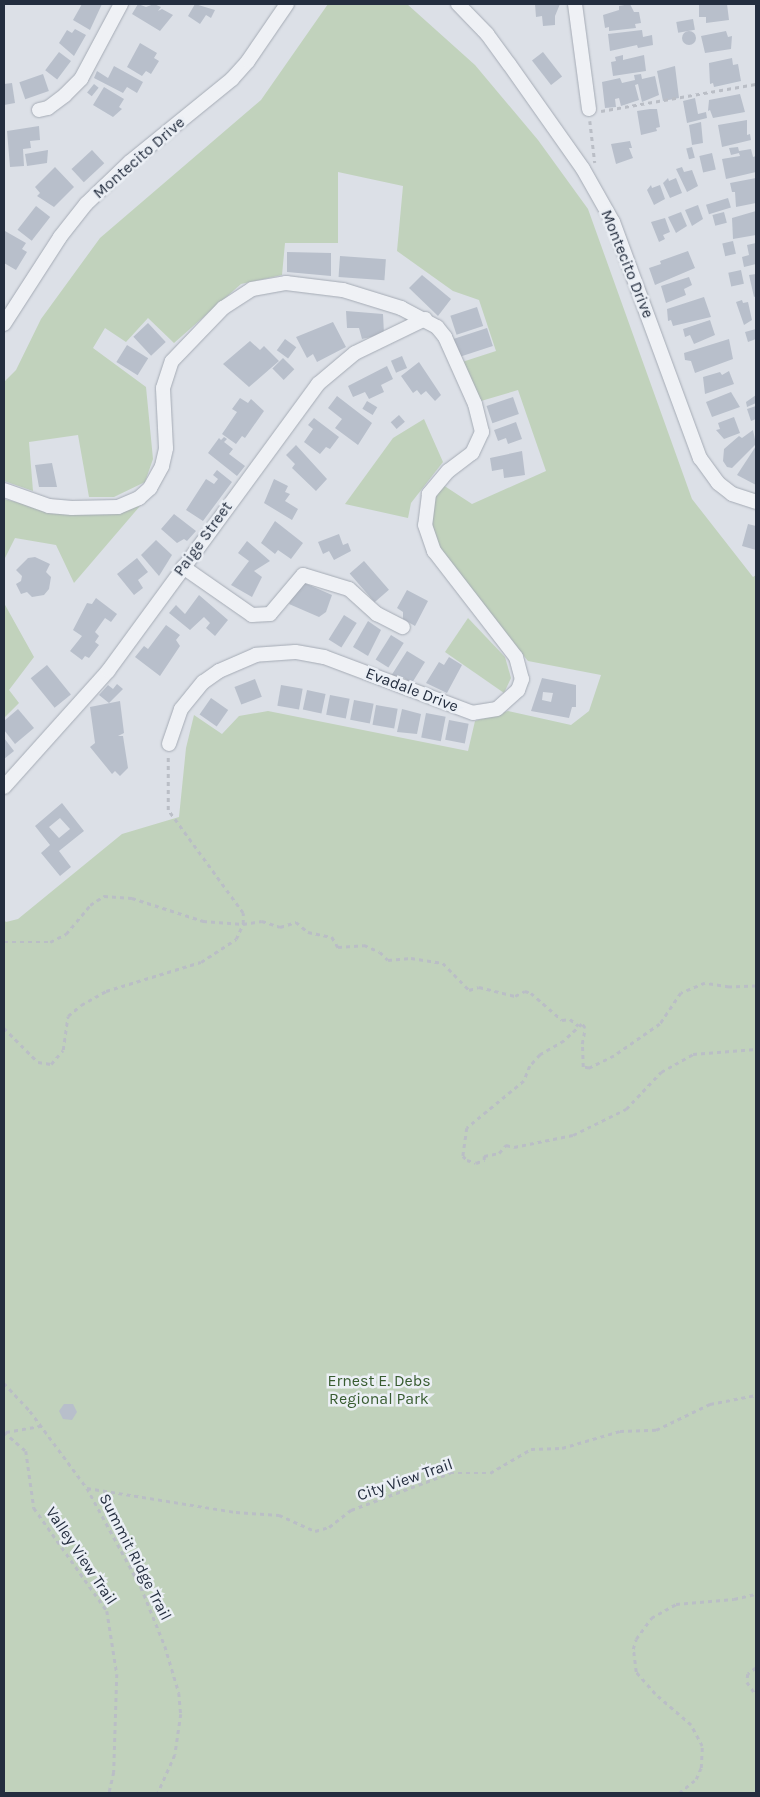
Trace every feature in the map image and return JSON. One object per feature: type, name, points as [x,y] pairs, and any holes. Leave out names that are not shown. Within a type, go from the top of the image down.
[{"type":"street","points":[[39,110],[48,108],[65,95],[81,78],[121,4]]},
{"type":"street","name":"Montecito Drive","points":[[4,324],[60,237],[86,204],[130,162],[232,79],[248,61],[287,4]]},
{"type":"street","name":"Montecito Drive","points":[[458,4],[487,34],[525,86],[583,169],[613,222],[700,458],[718,483],[732,494],[756,502]]},
{"type":"street","points":[[575,4],[588,109]]},
{"type":"street","points":[[4,490],[50,506],[72,508],[118,507],[139,498],[150,488],[162,466],[166,448],[163,388],[172,361],[223,308],[252,289],[286,283],[343,290],[376,299],[425,319]]},
{"type":"street","name":"Paige Street","points":[[4,787],[108,671],[318,384],[356,353],[425,319]]},
{"type":"street","name":"Evadale Drive","points":[[169,744],[181,709],[203,682],[219,671],[256,655],[295,652],[324,657],[473,713],[497,709],[518,690],[522,679],[516,657],[461,588],[428,539],[425,517],[429,494],[448,471],[472,453],[482,432],[481,420],[452,349],[437,327],[425,319]]},
{"type":"street","points":[[183,567],[252,615],[270,614],[303,575],[349,589],[378,614],[403,628]]},
{"type":"path","points":[[596,168],[588,109],[604,112],[648,106],[756,84]]},
{"type":"path","points":[[4,1028],[38,1062],[51,1064],[63,1050],[68,1016],[106,991],[200,962],[236,939],[243,924],[242,913],[174,822],[165,800],[169,744]]},
{"type":"path","points":[[4,942],[50,942],[66,934],[90,905],[104,896],[132,898],[203,921],[243,924],[262,921],[280,927],[296,922],[308,932],[332,936],[338,947],[364,945],[380,952],[388,960],[411,958],[443,963],[469,990],[479,987],[515,996],[525,991],[531,993],[562,1020],[570,1019],[579,1026]]},
{"type":"path","points":[[756,986],[729,987],[704,983],[681,993],[660,1024],[614,1056],[589,1068],[584,1067],[582,1044],[585,1025],[579,1026],[564,1041],[540,1054],[530,1066],[524,1081],[467,1128],[461,1150],[466,1160],[476,1162],[484,1160],[484,1156],[499,1153],[506,1145],[554,1140],[591,1127],[626,1109],[661,1072],[693,1054],[756,1049]]},
{"type":"path","name":"Summit Ridge Trail","points":[[4,1383],[41,1426],[87,1488],[141,1587],[165,1646],[178,1686],[181,1714],[175,1755],[158,1793]]},
{"type":"path","name":"City View Trail","points":[[87,1488],[236,1512],[279,1515],[315,1531],[329,1528],[351,1510],[450,1473],[490,1473],[531,1449],[562,1448],[631,1430],[656,1430],[710,1404],[756,1395]]},
{"type":"path","points":[[4,1432],[41,1426]]},
{"type":"path","name":"Valley View Trail","points":[[4,1432],[26,1451],[34,1508],[107,1611],[117,1674],[114,1772],[109,1793]]},
{"type":"path","points":[[679,1793],[696,1779],[701,1768],[702,1746],[691,1725],[655,1694],[636,1672],[632,1650],[636,1639],[651,1618],[676,1604],[734,1599],[756,1594]]},
{"type":"path","points":[[756,1668],[748,1674],[746,1682],[756,1695]]},
{"type":"green space","name":"Ernest E. Debs Regional Park","points":[[328,4],[407,4],[475,65],[538,140],[588,209],[692,499],[753,577],[756,575],[756,1793],[4,1793],[4,920],[6,922],[18,919],[122,834],[179,817],[186,748],[194,715],[222,734],[239,716],[268,711],[468,751],[475,721],[508,711],[571,725],[589,711],[601,675],[528,661],[451,567],[429,531],[429,509],[443,485],[472,504],[546,471],[518,390],[481,401],[459,363],[496,351],[479,300],[453,291],[397,251],[403,186],[338,172],[338,243],[285,243],[282,275],[241,284],[174,343],[148,318],[126,342],[105,328],[93,348],[146,387],[153,459],[145,482],[114,497],[89,497],[78,435],[29,442],[33,491],[4,481],[4,382],[16,370],[41,319],[100,238],[261,100]]},
{"type":"green space","points":[[424,419],[443,462],[411,503],[408,518],[345,504],[393,438]]},
{"type":"green space","points":[[4,499],[64,514],[101,514],[140,506],[74,583],[56,545],[15,538],[4,560]]},
{"type":"green space","points":[[4,603],[34,657],[9,690],[19,703],[4,718]]},
{"type":"green space","points":[[468,618],[505,657],[511,678],[504,693],[445,652]]},
{"type":"building","points":[[82,4],[102,4],[90,30],[73,20]]},
{"type":"building","points":[[138,4],[146,7],[154,4],[161,7],[158,11],[162,9],[173,15],[160,31],[132,14]]},
{"type":"building","points":[[195,4],[215,10],[211,18],[206,15],[200,24],[188,16]]},
{"type":"building","points":[[535,4],[560,4],[555,16],[555,25],[543,26],[542,16],[536,17]]},
{"type":"building","points":[[630,4],[634,12],[639,12],[641,23],[635,24],[636,28],[609,31],[609,27],[605,28],[603,15],[619,10],[619,6]]},
{"type":"building","points":[[699,4],[727,4],[729,20],[706,23],[706,17],[699,17]]},
{"type":"building","points":[[693,19],[695,30],[678,33],[676,22]]},
{"type":"building","points":[[75,29],[86,35],[74,56],[59,43],[67,30],[72,33]]},
{"type":"building","points":[[642,30],[643,37],[652,35],[653,45],[638,48],[637,45],[610,51],[608,34]]},
{"type":"building","points":[[689,31],[694,33],[696,38],[694,43],[689,45],[684,43],[682,38],[684,33]]},
{"type":"building","points":[[726,31],[728,37],[732,36],[731,49],[705,53],[701,36]]},
{"type":"building","points":[[140,43],[157,53],[154,58],[159,61],[151,74],[146,71],[142,76],[127,67]]},
{"type":"building","points":[[59,52],[71,61],[57,79],[45,70]]},
{"type":"building","points":[[543,52],[562,76],[551,85],[532,61]]},
{"type":"building","points":[[623,55],[623,60],[644,55],[646,71],[613,76],[611,62],[616,61],[615,57]]},
{"type":"building","points":[[732,58],[733,65],[738,64],[741,81],[714,87],[713,83],[710,84],[709,63]]},
{"type":"building","points":[[114,66],[143,82],[137,93],[127,87],[123,93],[94,78],[97,71],[108,78]]},
{"type":"building","points":[[675,66],[679,98],[663,101],[657,71]]},
{"type":"building","points":[[43,74],[49,91],[25,99],[19,82]]},
{"type":"building","points":[[641,74],[642,79],[655,76],[659,95],[642,102],[638,84],[635,85],[639,100],[621,106],[619,98],[615,99],[616,107],[605,108],[602,82],[620,78],[622,83],[635,80],[634,75]]},
{"type":"building","points":[[12,83],[15,103],[4,105],[4,84]]},
{"type":"building","points":[[94,84],[99,88],[92,96],[87,93]]},
{"type":"building","points":[[104,87],[124,99],[119,107],[122,109],[113,117],[93,105]]},
{"type":"building","points":[[740,94],[745,112],[713,118],[710,110],[708,111],[709,100]]},
{"type":"building","points":[[695,98],[698,114],[706,112],[707,118],[687,123],[683,101]]},
{"type":"building","points":[[657,109],[660,127],[656,128],[657,131],[641,135],[637,111]]},
{"type":"building","points":[[747,120],[747,135],[750,134],[751,140],[722,147],[718,125]]},
{"type":"building","points":[[701,122],[703,143],[692,145],[689,125]]},
{"type":"building","points":[[39,126],[40,140],[30,141],[31,148],[23,149],[24,166],[10,167],[7,131]]},
{"type":"building","points":[[630,141],[632,148],[629,148],[633,158],[616,164],[611,144]]},
{"type":"building","points":[[692,147],[695,158],[689,159],[686,149]]},
{"type":"building","points":[[738,147],[739,151],[751,149],[753,157],[756,156],[756,172],[726,179],[722,159],[740,156],[739,153],[731,155],[729,148]]},
{"type":"building","points":[[48,150],[47,163],[27,166],[25,154]]},
{"type":"building","points":[[92,150],[104,163],[84,182],[72,169]]},
{"type":"building","points":[[712,153],[716,170],[703,172],[699,156]]},
{"type":"building","points":[[55,167],[74,187],[54,207],[37,196],[40,193],[35,187]]},
{"type":"building","points":[[682,167],[684,172],[692,170],[698,186],[687,192],[676,169]]},
{"type":"building","points":[[668,178],[669,181],[676,178],[682,193],[670,198],[663,183]]},
{"type":"building","points":[[756,178],[756,203],[736,207],[735,192],[732,192],[730,183]]},
{"type":"building","points":[[651,185],[652,188],[660,185],[665,199],[654,205],[647,190]]},
{"type":"building","points":[[728,198],[731,208],[709,214],[706,205]]},
{"type":"building","points":[[698,205],[703,219],[692,226],[685,210]]},
{"type":"building","points":[[36,206],[50,217],[32,241],[18,230]]},
{"type":"building","points":[[756,211],[756,235],[733,239],[732,218]]},
{"type":"building","points":[[681,212],[687,226],[676,233],[668,217]]},
{"type":"building","points":[[724,212],[727,223],[715,226],[712,215]]},
{"type":"building","points":[[665,218],[670,232],[663,235],[665,239],[659,242],[651,222]]},
{"type":"building","points":[[5,231],[26,243],[22,249],[27,252],[16,270],[4,263]]},
{"type":"building","points":[[733,241],[736,254],[725,256],[722,243]]},
{"type":"building","points":[[756,243],[756,264],[744,267],[742,257],[749,255],[747,245]]},
{"type":"building","points":[[688,251],[695,268],[655,285],[649,268],[661,264],[660,261]]},
{"type":"building","points":[[287,252],[331,253],[331,276],[287,272]]},
{"type":"building","points":[[340,256],[386,259],[384,280],[339,277]]},
{"type":"building","points":[[741,270],[744,284],[731,286],[728,273]]},
{"type":"building","points":[[756,274],[756,296],[754,297],[749,275]]},
{"type":"building","points":[[422,275],[451,299],[438,316],[409,288]]},
{"type":"building","points":[[689,277],[692,285],[684,289],[686,295],[666,303],[661,286]]},
{"type":"building","points":[[704,297],[711,317],[673,326],[671,320],[668,321],[667,309]]},
{"type":"building","points":[[742,300],[743,303],[748,302],[752,320],[744,325],[736,302]]},
{"type":"building","points":[[477,307],[483,326],[457,335],[450,316]]},
{"type":"building","points":[[346,311],[383,314],[384,334],[362,339],[359,328],[347,328]]},
{"type":"building","points":[[710,320],[715,335],[694,344],[690,335],[685,337],[683,329]]},
{"type":"building","points":[[333,322],[346,347],[317,362],[313,354],[307,358],[296,337]]},
{"type":"building","points":[[148,323],[166,342],[151,356],[133,337]]},
{"type":"building","points":[[487,328],[493,346],[458,358],[452,339]]},
{"type":"building","points":[[756,329],[756,339],[748,342],[745,332]]},
{"type":"building","points":[[285,339],[296,347],[288,359],[277,350]]},
{"type":"building","points":[[729,339],[733,359],[695,373],[691,361],[685,360],[684,353]]},
{"type":"building","points":[[250,341],[260,350],[264,346],[279,361],[249,387],[223,364]]},
{"type":"building","points":[[127,345],[148,358],[138,375],[116,362]]},
{"type":"building","points":[[402,356],[407,368],[396,373],[391,361]]},
{"type":"building","points":[[283,358],[294,369],[284,380],[272,369]]},
{"type":"building","points":[[419,362],[441,395],[435,401],[426,391],[421,395],[417,390],[413,393],[401,376]]},
{"type":"building","points":[[387,366],[393,379],[381,385],[384,392],[369,399],[365,392],[353,397],[348,386]]},
{"type":"building","points":[[729,371],[734,384],[705,394],[703,377],[720,372],[722,375]]},
{"type":"building","points":[[731,392],[740,407],[712,417],[706,402]]},
{"type":"building","points":[[756,395],[756,403],[747,407],[746,402]]},
{"type":"building","points":[[337,396],[372,423],[358,445],[335,428],[342,419],[328,408]]},
{"type":"building","points":[[513,397],[519,414],[492,423],[487,406]]},
{"type":"building","points":[[240,398],[248,403],[251,399],[264,411],[245,438],[242,436],[236,444],[222,434],[237,412],[232,409]]},
{"type":"building","points":[[367,401],[377,407],[373,415],[362,409]]},
{"type":"building","points":[[756,406],[756,419],[751,421],[747,409]]},
{"type":"building","points":[[399,415],[405,422],[397,429],[391,422]]},
{"type":"building","points":[[734,417],[740,433],[724,439],[716,430],[720,429],[718,423]]},
{"type":"building","points":[[314,418],[339,437],[330,449],[326,447],[320,454],[304,442],[313,429],[308,425]]},
{"type":"building","points":[[516,422],[522,439],[508,444],[506,438],[498,441],[494,430]]},
{"type":"building","points":[[753,430],[756,444],[732,468],[727,467],[723,461],[724,449],[739,436],[742,438]]},
{"type":"building","points":[[224,437],[227,439],[224,442],[233,449],[229,454],[245,466],[237,476],[208,453],[219,438],[221,440]]},
{"type":"building","points":[[296,445],[327,479],[316,491],[292,468],[295,464],[286,455]]},
{"type":"building","points":[[756,446],[756,485],[737,475]]},
{"type":"building","points":[[522,451],[525,475],[504,478],[503,469],[492,471],[490,458]]},
{"type":"building","points":[[52,463],[57,487],[39,487],[35,465]]},
{"type":"building","points":[[217,470],[232,482],[203,521],[186,510],[206,479],[214,484],[218,479],[213,475]]},
{"type":"building","points":[[274,479],[288,486],[285,492],[290,494],[285,501],[298,509],[292,520],[264,503]]},
{"type":"building","points":[[174,514],[196,531],[187,541],[184,539],[177,543],[161,529]]},
{"type":"building","points":[[275,521],[303,543],[291,559],[278,550],[275,554],[261,543]]},
{"type":"building","points":[[748,524],[756,526],[756,550],[742,546]]},
{"type":"building","points":[[339,534],[343,545],[348,543],[351,551],[334,560],[329,551],[323,554],[318,542]]},
{"type":"building","points":[[156,540],[172,555],[159,576],[141,555]]},
{"type":"building","points":[[247,541],[270,561],[254,571],[262,577],[252,597],[231,585],[249,561],[238,553]]},
{"type":"building","points":[[35,557],[50,564],[46,572],[51,577],[49,589],[44,595],[32,597],[27,592],[21,594],[16,584],[21,581],[22,576],[16,570],[28,558]]},
{"type":"building","points":[[137,558],[148,572],[138,580],[143,588],[134,595],[117,574]]},
{"type":"building","points":[[364,561],[389,590],[375,602],[350,573]]},
{"type":"building","points":[[300,581],[332,595],[326,612],[319,617],[289,604]]},
{"type":"building","points":[[407,590],[428,601],[415,626],[403,619],[403,612],[397,608]]},
{"type":"building","points":[[199,595],[228,620],[215,636],[206,628],[210,623],[204,617],[190,630],[169,613],[176,605],[185,614]]},
{"type":"building","points":[[96,598],[117,614],[111,622],[105,618],[95,632],[99,636],[95,642],[99,645],[89,658],[85,656],[82,660],[70,651],[82,636],[73,630],[87,603],[92,604]]},
{"type":"building","points":[[344,615],[357,623],[341,648],[329,640]]},
{"type":"building","points":[[368,621],[381,630],[368,656],[353,647]]},
{"type":"building","points":[[166,625],[180,635],[176,640],[180,646],[160,676],[135,657],[144,646],[148,649]]},
{"type":"building","points":[[391,635],[404,643],[388,668],[376,660]]},
{"type":"building","points":[[407,651],[425,662],[412,683],[402,677],[399,681],[391,676]]},
{"type":"building","points":[[449,657],[462,665],[447,693],[426,683],[439,662],[444,665]]},
{"type":"building","points":[[47,665],[71,695],[55,708],[31,678]]},
{"type":"building","points":[[542,678],[576,685],[576,707],[572,707],[569,718],[531,711]],"holes":[[[543,692],[553,693],[551,702],[542,700]]]},
{"type":"building","points":[[255,679],[262,697],[241,705],[234,687]]},
{"type":"building","points":[[117,684],[123,689],[109,703],[99,695],[108,685],[113,689]]},
{"type":"building","points":[[281,685],[303,689],[299,710],[277,706]]},
{"type":"building","points":[[307,690],[326,694],[321,714],[303,710]]},
{"type":"building","points":[[330,695],[350,699],[346,718],[326,715]]},
{"type":"building","points":[[211,698],[228,710],[217,726],[200,714]]},
{"type":"building","points":[[354,700],[374,704],[370,723],[350,720]]},
{"type":"building","points":[[120,701],[124,733],[118,736],[123,736],[128,768],[120,776],[115,771],[112,774],[90,747],[95,743],[90,707]]},
{"type":"building","points":[[376,705],[398,709],[394,729],[373,725]]},
{"type":"building","points":[[18,709],[34,728],[15,744],[4,730],[4,721]]},
{"type":"building","points":[[402,709],[421,714],[417,734],[397,732]]},
{"type":"building","points":[[426,713],[446,717],[441,741],[421,738]]},
{"type":"building","points":[[449,720],[469,724],[465,743],[445,740]]},
{"type":"building","points":[[4,738],[14,751],[4,759]]},
{"type":"building","points":[[62,803],[84,831],[59,851],[71,867],[60,876],[41,853],[50,845],[35,826]],"holes":[[[60,818],[70,829],[59,838],[49,827]]]},
{"type":"building","points":[[64,1404],[73,1404],[77,1412],[72,1420],[63,1419],[59,1411]]}]
